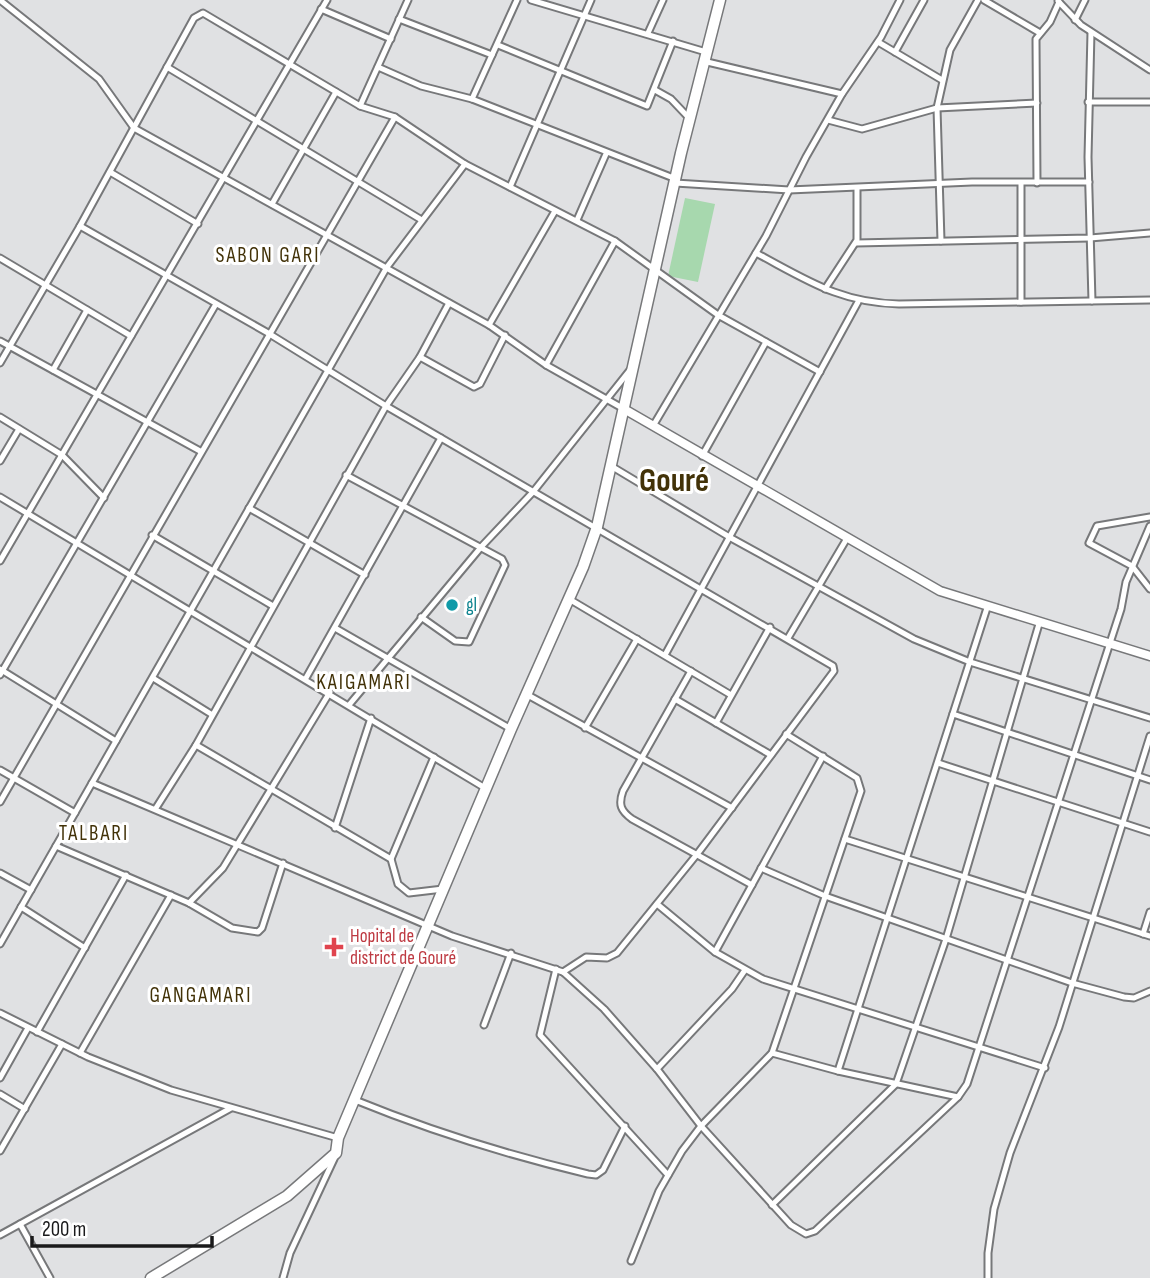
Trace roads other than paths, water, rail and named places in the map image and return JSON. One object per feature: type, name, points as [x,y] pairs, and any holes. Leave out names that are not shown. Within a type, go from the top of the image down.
[{"type":"highway","points":[[151,1278],[287,1196],[337,1153],[338,1138],[510,729],[569,599],[597,527],[675,181],[720,0]]},
{"type":"main road","points":[[624,409],[846,540],[940,591],[987,608],[1150,656]]},
{"type":"street","points":[[0,0],[99,79],[134,128],[489,325],[546,365],[624,409]]},
{"type":"street","points":[[0,561],[226,178],[327,0]]},
{"type":"street","points":[[360,106],[408,0]]},
{"type":"street","points":[[472,99],[517,0]]},
{"type":"street","points":[[531,0],[673,41],[705,56],[842,94]]},
{"type":"street","points":[[510,187],[591,0]]},
{"type":"street","points":[[648,33],[663,0]]},
{"type":"street","points":[[653,426],[756,253],[842,94],[878,42],[900,0]]},
{"type":"street","points":[[895,52],[924,0]]},
{"type":"street","points":[[941,241],[937,108],[950,50],[978,0]]},
{"type":"street","points":[[984,0],[1040,33]]},
{"type":"street","points":[[1075,20],[1085,0]]},
{"type":"street","points":[[1037,183],[1036,39],[1050,22],[1058,1],[1075,20],[1091,32],[1150,69]]},
{"type":"street","points":[[321,9],[391,39]]},
{"type":"street","points":[[0,363],[80,226],[194,18],[203,13],[360,106],[395,117],[465,164],[615,242],[655,273],[718,315],[820,372]]},
{"type":"street","points":[[399,19],[492,55]]},
{"type":"street","points":[[1091,32],[1088,102],[1091,301]]},
{"type":"street","points":[[498,45],[647,106],[673,41]]},
{"type":"street","points":[[878,42],[942,80]]},
{"type":"street","points":[[167,67],[420,219]]},
{"type":"street","points":[[378,67],[421,86],[472,99],[675,181],[789,190],[1088,182]]},
{"type":"street","points":[[655,90],[671,99],[690,119]]},
{"type":"street","points":[[272,204],[336,92]]},
{"type":"street","points":[[1088,102],[1150,101]]},
{"type":"street","points":[[828,120],[862,129],[937,108],[1037,103]]},
{"type":"street","points":[[0,802],[128,575],[395,117]]},
{"type":"street","points":[[577,220],[606,154]]},
{"type":"street","points":[[0,942],[387,267],[420,219],[465,164]]},
{"type":"street","points":[[110,172],[198,225]]},
{"type":"street","points":[[1021,183],[1021,302]]},
{"type":"street","points":[[825,289],[856,243],[857,188]]},
{"type":"street","points":[[489,325],[555,211]]},
{"type":"street","points":[[80,226],[268,333],[440,438],[831,663],[834,671],[698,853],[613,956],[586,957],[564,972]]},
{"type":"street","points":[[856,243],[1090,238],[1150,233]]},
{"type":"street","points":[[546,365],[615,242]]},
{"type":"street","points":[[756,253],[825,289],[858,302],[1150,300]]},
{"type":"street","points":[[0,258],[131,336]]},
{"type":"street","points":[[665,655],[858,302]]},
{"type":"street","points":[[156,808],[195,745],[386,406],[420,358],[449,303]]},
{"type":"street","points":[[116,740],[1,671],[216,304]]},
{"type":"street","points":[[53,370],[88,310]]},
{"type":"street","points":[[420,358],[474,387],[480,384],[505,335]]},
{"type":"street","points":[[0,341],[200,452]]},
{"type":"street","points":[[702,456],[766,342]]},
{"type":"street","points":[[349,705],[482,545],[533,492],[605,397],[634,365]]},
{"type":"street","points":[[0,417],[62,455],[104,498]]},
{"type":"street","points":[[0,461],[19,429]]},
{"type":"street","points":[[306,678],[440,438]]},
{"type":"street","points":[[611,466],[731,538],[914,639],[970,662],[1150,718]]},
{"type":"street","points":[[346,475],[402,507],[482,545],[496,553],[505,565],[473,638],[463,643],[455,641],[421,617]]},
{"type":"street","points":[[651,499],[655,492]]},
{"type":"street","points":[[0,497],[191,613],[330,692],[485,788]]},
{"type":"street","points":[[250,508],[365,575]]},
{"type":"street","points":[[1150,509],[1148,517],[1097,526],[1088,543],[1132,566],[1150,589]]},
{"type":"street","points":[[92,783],[474,944],[511,953],[564,972],[604,1009],[657,1069],[701,1126],[772,1205],[799,1232],[815,1231],[958,1097],[967,1084],[1009,961],[1132,566],[1150,526]]},
{"type":"street","points":[[152,535],[272,606]]},
{"type":"street","points":[[788,638],[846,540]]},
{"type":"street","points":[[569,599],[731,695]]},
{"type":"street","points":[[838,1072],[987,608]]},
{"type":"street","points":[[772,1205],[896,1084],[946,939],[1039,624]]},
{"type":"street","points":[[716,723],[770,627]]},
{"type":"street","points":[[335,628],[510,729]]},
{"type":"street","points":[[585,728],[637,639]]},
{"type":"street","points":[[691,671],[622,791],[619,801],[621,810],[632,819],[752,885]]},
{"type":"street","points":[[153,678],[211,714]]},
{"type":"street","points":[[189,903],[217,876],[330,692]]},
{"type":"street","points":[[526,694],[732,808]]},
{"type":"street","points":[[675,699],[771,755]]},
{"type":"street","points":[[953,714],[1150,780]]},
{"type":"street","points":[[335,828],[371,718]]},
{"type":"street","points":[[631,1261],[667,1175],[701,1126],[772,1054],[861,791],[860,783],[786,734]]},
{"type":"street","points":[[988,1278],[988,1253],[994,1209],[1010,1153],[1045,1068],[1150,736]]},
{"type":"street","points":[[195,745],[391,859]]},
{"type":"street","points":[[715,952],[822,756]]},
{"type":"street","points":[[434,757],[391,859],[398,884],[409,893],[444,888]]},
{"type":"street","points":[[938,763],[1150,832]]},
{"type":"street","points":[[0,770],[75,813]]},
{"type":"street","points":[[845,839],[1150,936]]},
{"type":"street","points":[[56,846],[189,903],[223,924],[258,932],[262,928],[283,863]]},
{"type":"street","points":[[761,868],[825,896],[1072,982],[1124,998],[1134,998],[1150,991]]},
{"type":"street","points":[[0,873],[30,890]]},
{"type":"street","points":[[37,1032],[126,875]]},
{"type":"street","points":[[80,1053],[171,895]]},
{"type":"street","points":[[657,904],[715,952],[745,970],[794,989],[980,1045],[1045,1068]]},
{"type":"street","points":[[21,907],[85,947]]},
{"type":"street","points":[[1143,934],[1150,912]]},
{"type":"street","points":[[484,1024],[511,953]]},
{"type":"street","points":[[556,969],[540,1035],[667,1175]]},
{"type":"street","points":[[657,1069],[732,989],[745,970]]},
{"type":"street","points":[[0,1013],[80,1053],[171,1090],[338,1138]]},
{"type":"street","points":[[0,1078],[28,1028]]},
{"type":"street","points":[[0,1151],[62,1044]]},
{"type":"street","points":[[772,1054],[838,1072],[958,1097]]},
{"type":"street","points":[[0,1094],[25,1109]]},
{"type":"street","points":[[355,1100],[505,1154],[596,1175],[603,1170],[625,1126]]},
{"type":"street","points":[[0,1235],[231,1108]]},
{"type":"street","points":[[283,1278],[290,1254],[337,1153]]},
{"type":"street","points":[[20,1224],[50,1278]]},
{"type":"place","name":"gl","points":[[452,605]]},
{"type":"place","name":"Hopital de district de Gouré","points":[[334,947]]},
{"type":"district","name":"SABON GARI","points":[[268,255]]},
{"type":"district","name":"Gouré","points":[[674,481]]},
{"type":"district","name":"KAIGAMARI","points":[[364,682]]},
{"type":"district","name":"TALBARI","points":[[94,833]]},
{"type":"district","name":"GANGAMARI","points":[[201,995]]}]
